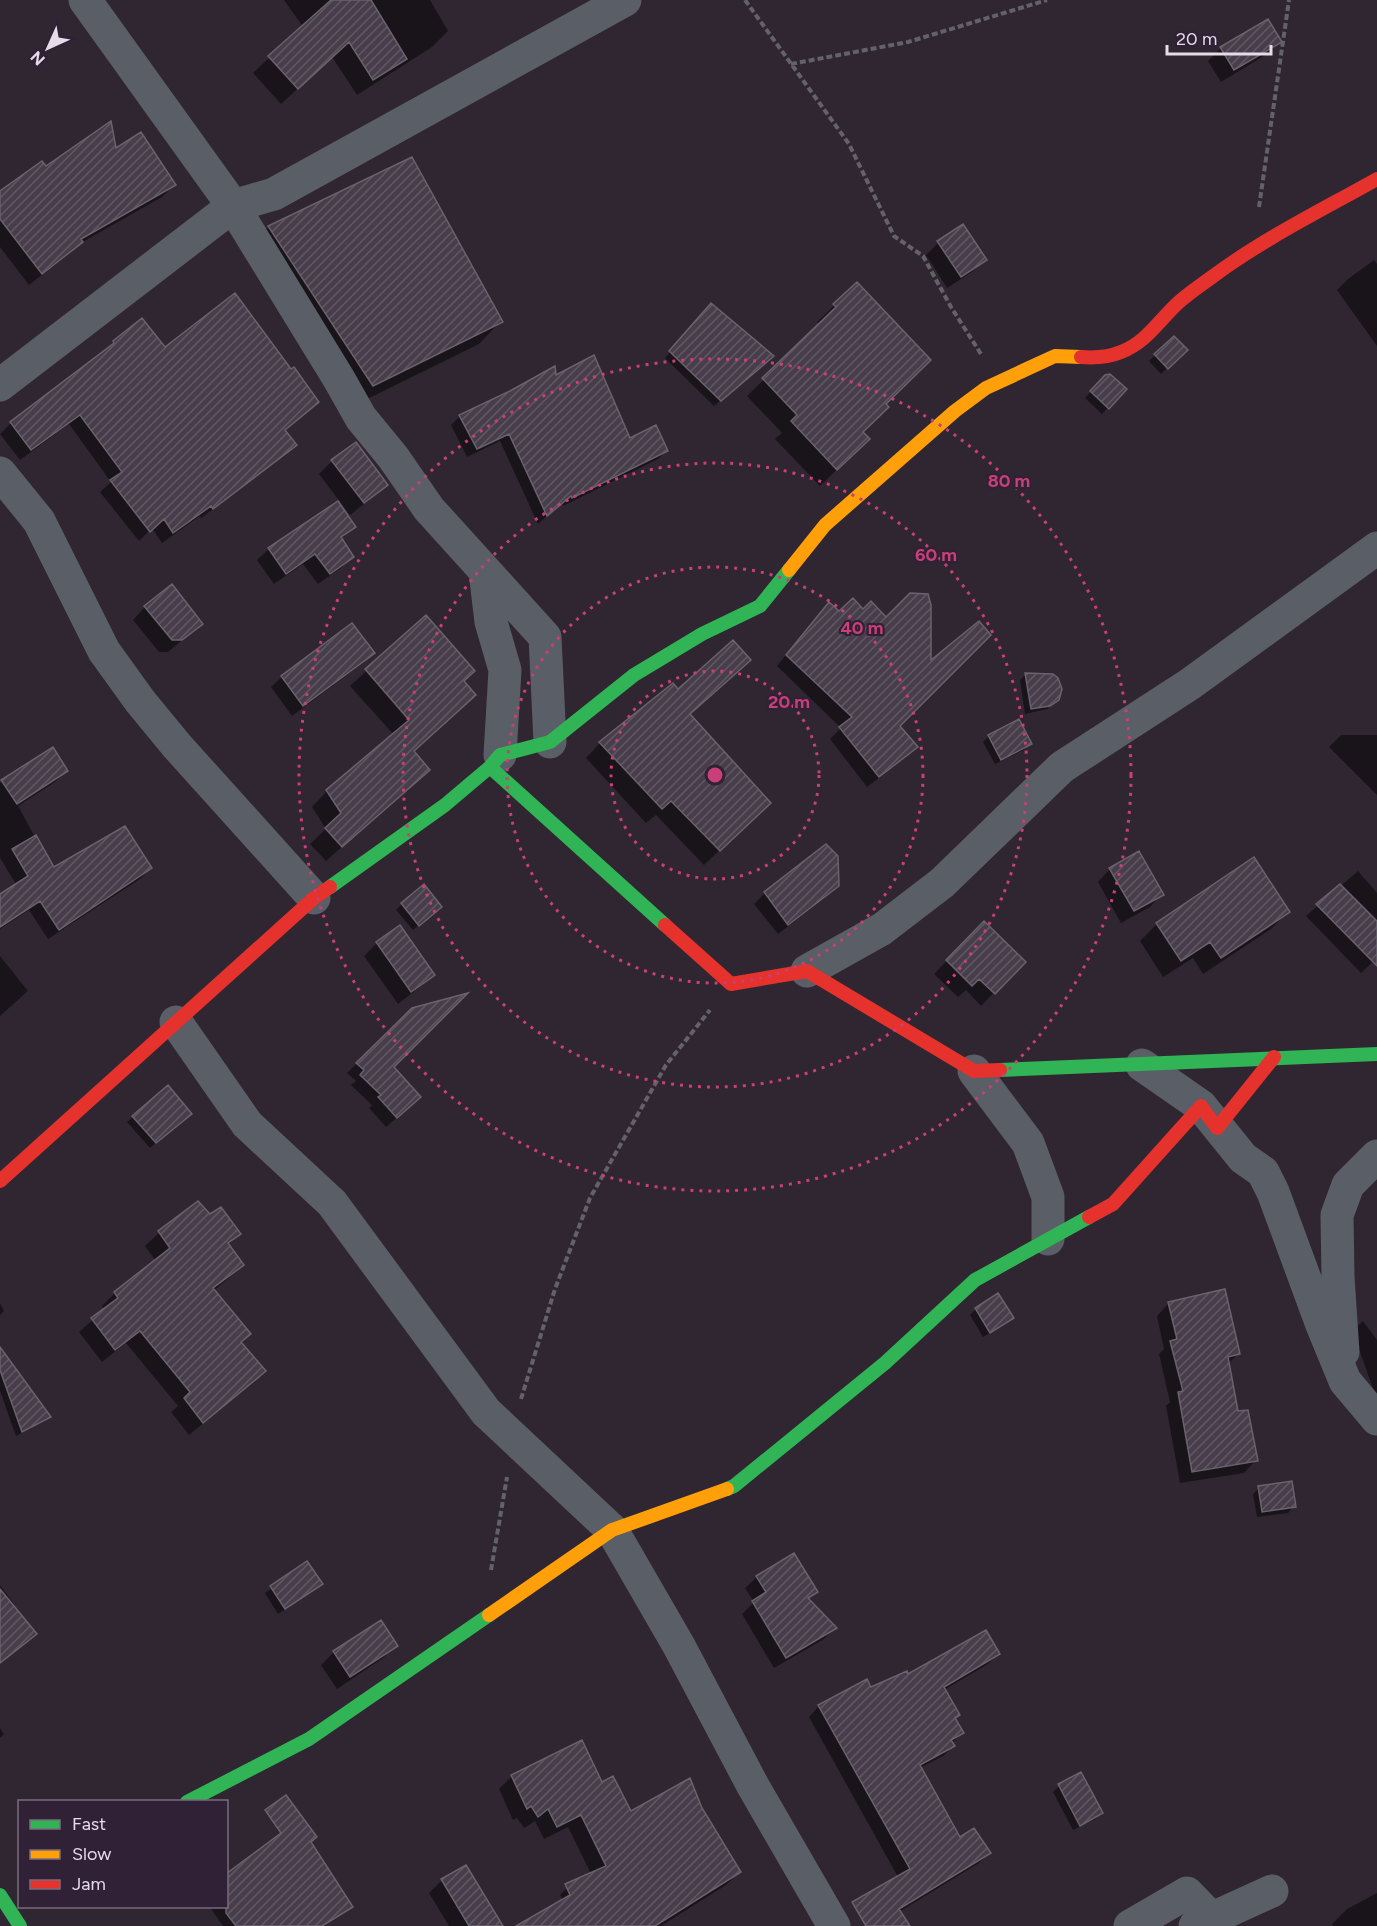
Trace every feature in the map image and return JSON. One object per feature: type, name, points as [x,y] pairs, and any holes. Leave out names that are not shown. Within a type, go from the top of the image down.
[{"type":"street","points":[[85,0],[233,206],[361,418],[393,457],[429,509],[545,637],[550,742]]},
{"type":"street","points":[[0,385],[233,206],[274,194],[625,0]]},
{"type":"street","points":[[0,1181],[314,898],[445,805],[495,761],[550,742],[634,675],[702,634],[760,606],[825,525],[955,411],[986,388],[1055,356],[1093,358],[1121,352],[1139,342],[1156,328],[1179,302],[1196,288],[1252,250],[1377,180]]},
{"type":"street","points":[[0,473],[39,521],[104,651],[140,701],[185,755],[314,898]]},
{"type":"street","points":[[495,761],[731,984],[807,971],[882,929],[942,883],[1062,767],[1190,684],[1377,548]]},
{"type":"street","points":[[485,571],[491,622],[505,670],[495,761]]},
{"type":"street","points":[[807,971],[974,1071],[1028,1143],[1048,1197],[1048,1239]]},
{"type":"street","points":[[176,1022],[248,1125],[332,1203],[486,1412],[612,1530],[679,1646],[753,1786],[834,1926]]},
{"type":"street","points":[[974,1071],[1377,1054]]},
{"type":"street","points":[[1201,1106],[1217,1128],[1274,1057]]},
{"type":"street","points":[[1142,1065],[1201,1106],[1243,1158],[1263,1172],[1273,1192],[1345,1381],[1375,1413]]},
{"type":"street","points":[[191,1800],[309,1739],[612,1530],[734,1486],[885,1363],[975,1280],[1113,1204],[1201,1106]]},
{"type":"street","points":[[1345,1381],[1338,1276],[1337,1215],[1348,1185],[1377,1156]]},
{"type":"street","points":[[1195,1926],[1272,1892]]},
{"type":"street","points":[[1130,1926],[1187,1893],[1219,1926]]},
{"type":"path","points":[[744,0],[849,144],[894,236],[923,256],[951,307],[999,382]]},
{"type":"path","points":[[791,64],[908,42],[1047,0]]},
{"type":"path","points":[[1252,250],[1288,0]]},
{"type":"path","points":[[519,1405],[555,1289],[590,1198],[666,1065],[731,984]]},
{"type":"path","points":[[483,1619],[507,1473]]},
{"type":"building","points":[[331,0],[371,0],[407,59],[373,80],[349,42],[298,89],[268,56]]},
{"type":"building","points":[[1268,19],[1282,42],[1234,70],[1220,47]]},
{"type":"building","points":[[111,121],[116,148],[141,132],[176,185],[81,239],[83,242],[42,274],[0,219],[0,191],[42,161],[46,166]]},
{"type":"building","points":[[412,157],[503,322],[373,386],[268,226]]},
{"type":"building","points":[[963,224],[987,260],[961,277],[937,241]]},
{"type":"building","points":[[857,282],[931,360],[886,404],[889,407],[863,432],[870,439],[837,470],[791,421],[797,415],[762,378],[836,307],[833,304]]},
{"type":"building","points":[[235,293],[291,369],[294,367],[319,402],[285,430],[297,445],[213,509],[211,506],[173,533],[164,519],[150,532],[110,480],[122,472],[80,415],[31,450],[10,422],[114,343],[113,341],[142,318],[165,347]]},
{"type":"building","points":[[711,303],[774,356],[721,401],[669,351]]},
{"type":"building","points":[[1174,336],[1188,350],[1168,369],[1154,354]]},
{"type":"building","points":[[594,355],[630,438],[656,425],[668,451],[572,498],[571,496],[547,516],[509,434],[477,449],[459,415],[510,391],[555,366],[556,375]]},
{"type":"building","points":[[1110,374],[1127,389],[1109,409],[1090,391],[1105,375]]},
{"type":"building","points":[[356,442],[388,485],[364,503],[331,460]]},
{"type":"building","points":[[338,501],[356,527],[341,537],[354,557],[330,574],[315,554],[286,574],[268,548]]},
{"type":"building","points":[[172,584],[203,624],[182,640],[172,640],[144,606]]},
{"type":"building","points":[[910,593],[928,594],[931,605],[931,660],[979,621],[991,635],[900,726],[918,747],[879,777],[839,727],[852,717],[786,655],[829,602],[839,611],[853,598],[863,609],[871,601],[886,617]]},
{"type":"building","points":[[426,615],[475,671],[464,681],[476,695],[414,751],[430,770],[342,847],[325,828],[341,813],[326,790],[409,720],[365,669]]},
{"type":"building","points":[[352,623],[375,653],[303,706],[281,676]]},
{"type":"building","points":[[733,640],[751,660],[690,714],[771,803],[720,851],[671,801],[662,809],[599,742],[673,683],[678,689]]},
{"type":"building","points":[[1025,673],[1053,674],[1058,678],[1062,689],[1059,700],[1050,706],[1031,709]]},
{"type":"building","points":[[1019,719],[1032,744],[1001,760],[988,735]]},
{"type":"building","points":[[53,747],[68,771],[17,804],[1,780]]},
{"type":"building","points":[[125,826],[152,868],[59,930],[40,901],[0,927],[0,894],[28,876],[12,849],[36,835],[54,867]]},
{"type":"building","points":[[826,844],[838,856],[839,886],[788,925],[764,892]]},
{"type":"building","points":[[1139,851],[1164,895],[1134,911],[1109,868]]},
{"type":"building","points":[[1254,857],[1290,912],[1221,958],[1210,942],[1181,961],[1156,923]]},
{"type":"building","points":[[424,884],[442,907],[419,926],[401,903]]},
{"type":"building","points":[[1340,884],[1377,921],[1377,966],[1316,904]]},
{"type":"building","points":[[984,921],[1026,962],[995,994],[979,979],[972,986],[946,960]]},
{"type":"building","points":[[400,925],[435,975],[411,992],[376,942]]},
{"type":"building","points":[[468,993],[394,1067],[421,1097],[397,1118],[378,1097],[381,1095],[360,1075],[364,1070],[356,1063],[412,1008]]},
{"type":"building","points":[[168,1085],[192,1114],[156,1143],[132,1116]]},
{"type":"building","points":[[198,1201],[210,1214],[221,1207],[241,1234],[228,1243],[244,1265],[213,1288],[251,1334],[241,1342],[266,1371],[203,1423],[184,1398],[190,1392],[140,1331],[115,1350],[91,1318],[118,1298],[114,1292],[170,1248],[158,1231]]},
{"type":"building","points":[[1225,1289],[1240,1354],[1228,1357],[1238,1411],[1248,1410],[1258,1461],[1192,1472],[1178,1392],[1183,1391],[1170,1341],[1177,1339],[1168,1302]]},
{"type":"building","points":[[998,1293],[1014,1318],[990,1333],[975,1308]]},
{"type":"building","points":[[0,1347],[51,1417],[22,1432],[0,1370]]},
{"type":"building","points":[[1292,1481],[1296,1507],[1262,1512],[1258,1486]]},
{"type":"building","points":[[794,1553],[818,1592],[808,1598],[837,1628],[786,1658],[752,1601],[766,1592],[756,1576]]},
{"type":"building","points":[[307,1561],[323,1584],[285,1609],[270,1586]]},
{"type":"building","points":[[0,1589],[37,1634],[0,1663]]},
{"type":"building","points":[[381,1620],[398,1646],[350,1677],[333,1651]]},
{"type":"building","points":[[986,1630],[1000,1654],[944,1687],[960,1715],[955,1718],[964,1733],[951,1740],[955,1746],[920,1765],[960,1837],[974,1828],[991,1853],[899,1909],[910,1926],[866,1926],[852,1902],[910,1869],[818,1705],[867,1679],[871,1687],[907,1671],[908,1674]]},
{"type":"building","points":[[582,1740],[602,1782],[613,1776],[631,1811],[690,1778],[702,1808],[741,1872],[655,1926],[516,1926],[570,1895],[565,1884],[606,1866],[581,1815],[557,1827],[548,1809],[538,1817],[531,1806],[527,1809],[511,1775]]},
{"type":"building","points":[[1081,1772],[1103,1813],[1080,1826],[1058,1784]]},
{"type":"building","points":[[286,1795],[317,1837],[311,1842],[353,1907],[322,1926],[236,1926],[226,1913],[228,1873],[281,1833],[265,1810]]},
{"type":"building","points":[[466,1865],[503,1926],[469,1926],[441,1879]]},
{"type":"traffic: fast","points":[[490,767],[500,755],[550,742],[634,675],[702,634],[760,606],[789,570]]},
{"type":"traffic: fast","points":[[330,887],[445,805],[490,767],[665,925]]},
{"type":"traffic: fast","points":[[1000,1070],[1377,1054]]},
{"type":"traffic: fast","points":[[727,1489],[734,1486],[885,1363],[975,1280],[1089,1217]]},
{"type":"traffic: fast","points":[[191,1800],[309,1739],[489,1615]]},
{"type":"traffic: fast","points":[[0,1895],[20,1926]]},
{"type":"traffic: slow","points":[[789,570],[825,525],[955,411],[986,388],[1055,356],[1081,357]]},
{"type":"traffic: slow","points":[[489,1615],[612,1530],[727,1489]]},
{"type":"traffic: jam","points":[[1081,357],[1106,356],[1130,348],[1146,336],[1183,299],[1231,263],[1293,225],[1377,179]]},
{"type":"traffic: jam","points":[[0,1181],[314,898],[330,887]]},
{"type":"traffic: jam","points":[[665,925],[731,984],[807,971],[974,1071],[1000,1070]]},
{"type":"traffic: jam","points":[[1089,1217],[1113,1204],[1201,1106],[1217,1128],[1274,1057]]}]
